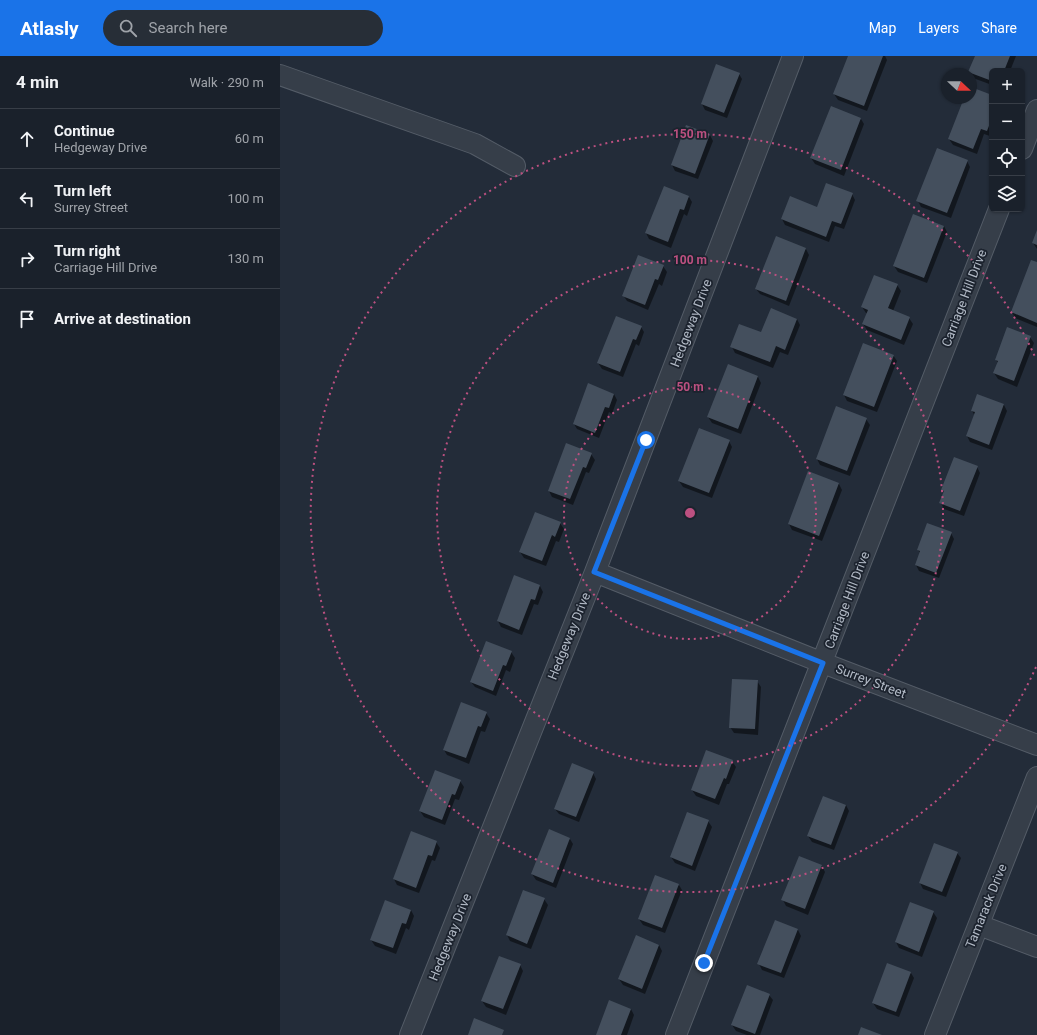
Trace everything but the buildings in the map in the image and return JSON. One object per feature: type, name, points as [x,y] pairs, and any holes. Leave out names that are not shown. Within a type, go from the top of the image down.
[{"type":"street","name":"Hedgeway Drive","points":[[410,1035],[594,572],[793,56]]},
{"type":"street","points":[[280,75],[475,144],[515,166]]},
{"type":"street","points":[[1025,141],[1037,110]]},
{"type":"street","name":"Carriage Hill Drive","points":[[676,1035],[823,663],[998,212]]},
{"type":"street","name":"Surrey Street","points":[[594,572],[823,663],[1037,745]]},
{"type":"street","name":"Tamarack Drive","points":[[935,1035],[1037,777]]},
{"type":"street","points":[[979,925],[1037,947]]},
{"type":"route","points":[[646,440],[594,572],[823,663],[704,963]]}]
